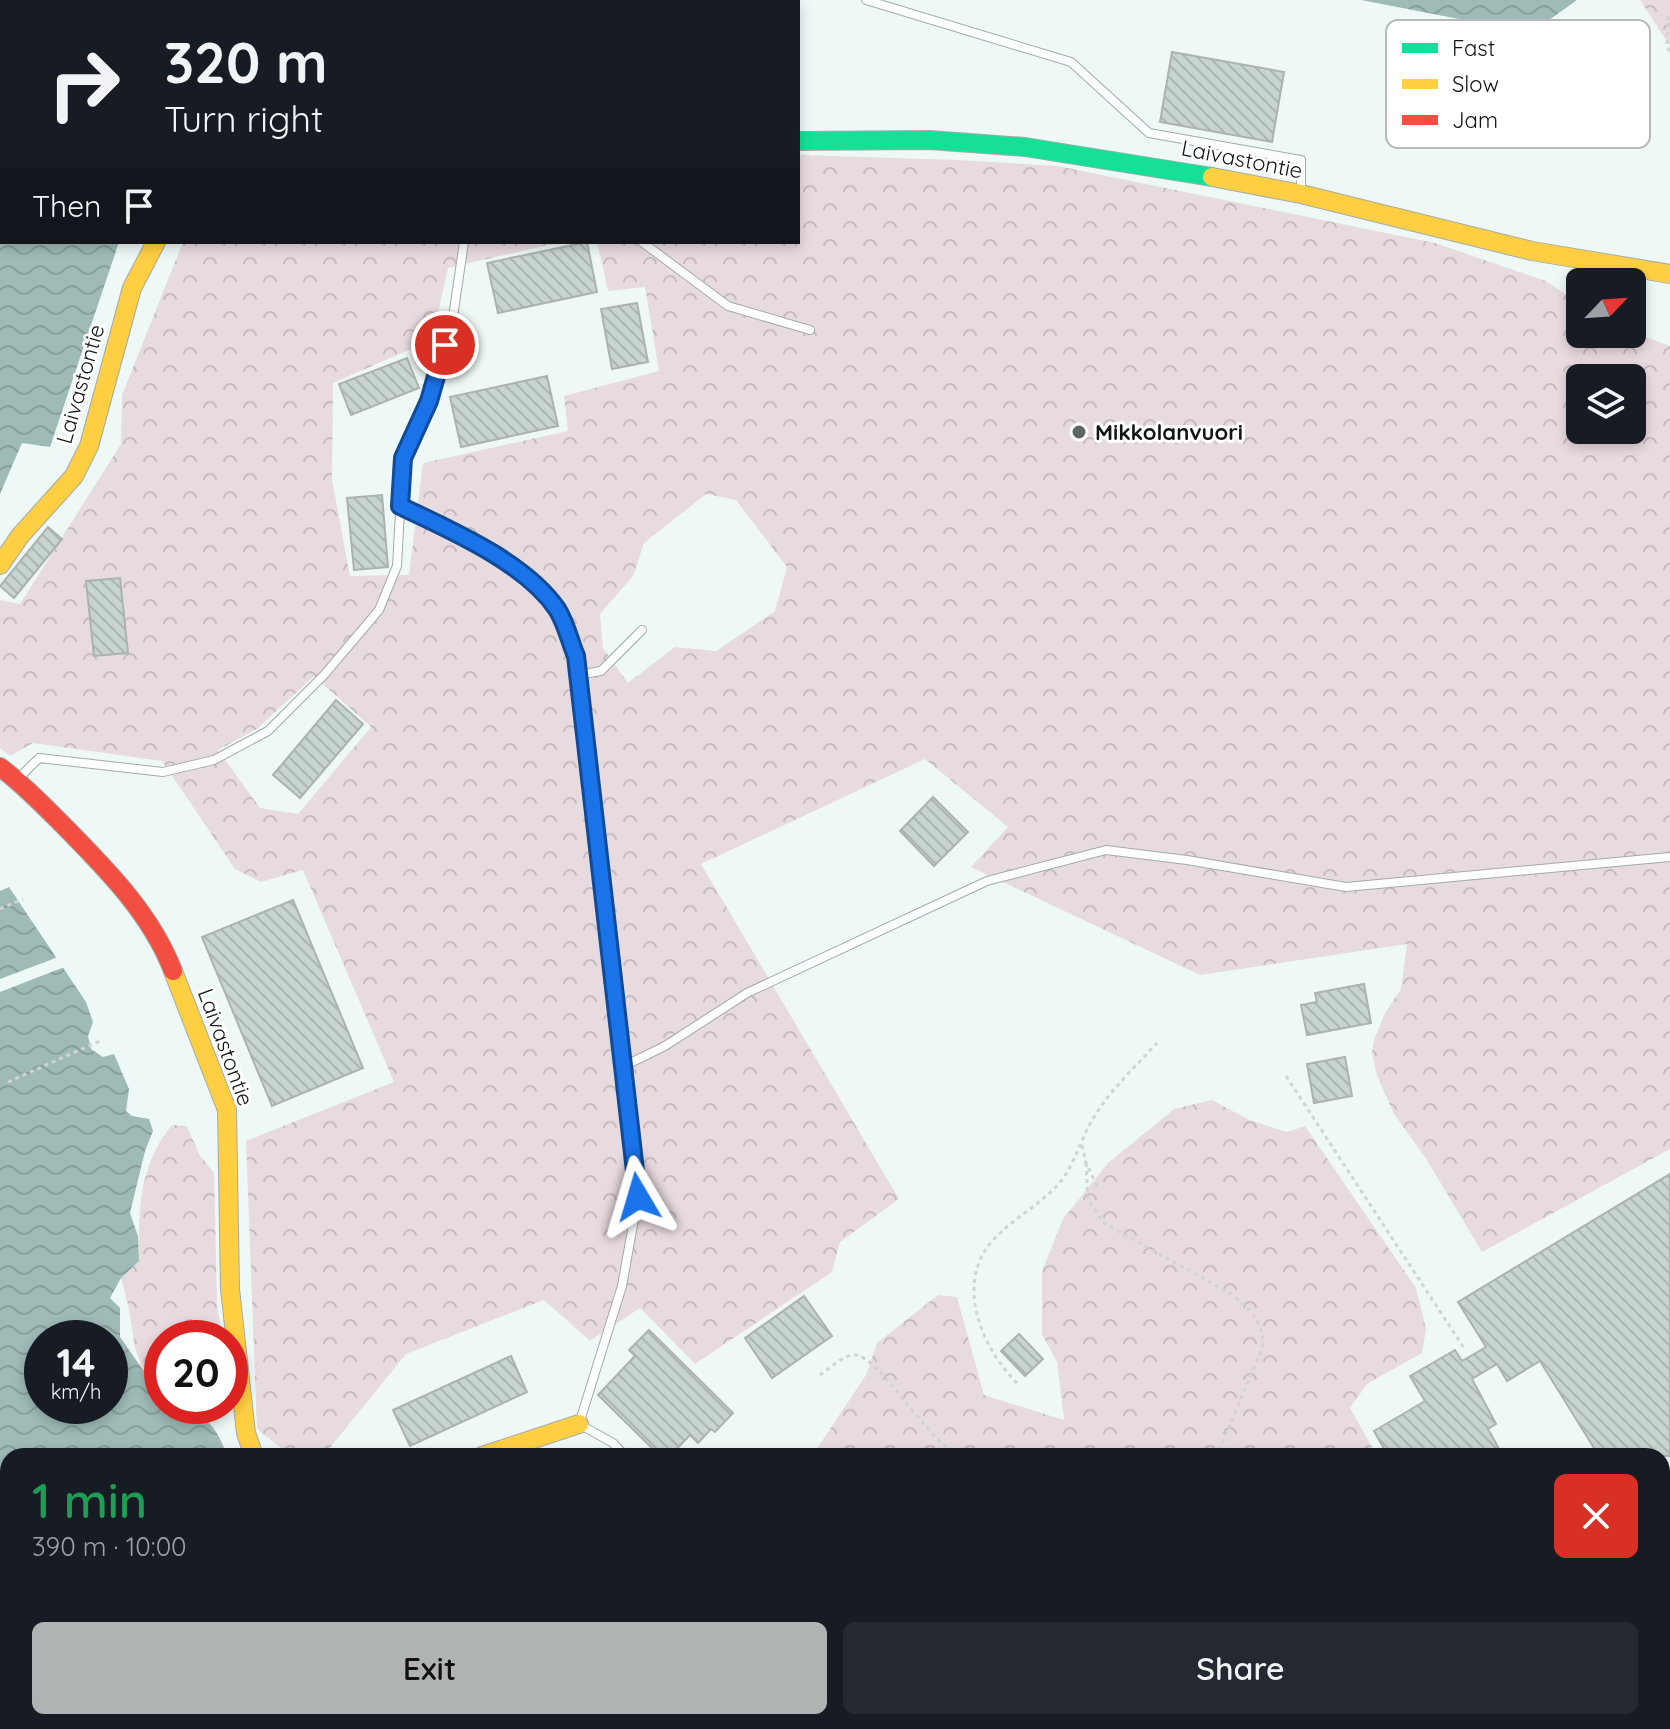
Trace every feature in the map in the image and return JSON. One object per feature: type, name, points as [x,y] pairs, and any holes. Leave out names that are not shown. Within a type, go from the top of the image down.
[{"type":"street","name":"Laivastontie","points":[[800,141],[929,140],[1025,147],[1301,194],[1532,251],[1670,274]]},
{"type":"street","name":"Laivastontie","points":[[0,565],[20,536],[74,476],[89,446],[132,288],[155,244]]},
{"type":"street","name":"Laivastontie","points":[[0,767],[18,780],[103,866],[142,913],[167,954],[227,1110],[230,1289],[246,1433],[251,1448]]},
{"type":"street","points":[[506,1448],[579,1424]]},
{"type":"lane","points":[[866,0],[1071,62],[1149,133],[1301,160],[1301,194]]},
{"type":"lane","points":[[18,780],[39,758],[163,772],[214,760],[268,731],[324,675],[379,610],[397,566],[403,458],[429,401],[453,317],[464,244]]},
{"type":"lane","points":[[645,244],[728,306],[810,330]]},
{"type":"lane","points":[[400,506],[475,543],[526,577],[557,610],[576,656],[638,1197],[622,1286],[579,1424],[618,1448]]},
{"type":"lane","points":[[578,675],[601,671],[642,630]]},
{"type":"lane","points":[[622,1067],[665,1046],[747,993],[987,881],[1106,850],[1187,860],[1346,887],[1670,857]]},
{"type":"path","points":[[1668,16],[1667,46],[1670,53]]},
{"type":"path","points":[[0,909],[23,899]]},
{"type":"path","points":[[8,1082],[100,1041]]},
{"type":"path","points":[[1017,1383],[994,1355],[982,1331],[972,1283],[979,1262],[993,1240],[1064,1177],[1092,1119],[1108,1096],[1157,1043]]},
{"type":"path","points":[[1286,1076],[1464,1348]]},
{"type":"path","points":[[1082,1141],[1088,1200],[1104,1223],[1231,1294],[1247,1307],[1261,1327],[1263,1346],[1220,1448]]},
{"type":"path","points":[[1086,1163],[1098,1188]]},
{"type":"path","points":[[820,1375],[854,1354],[864,1357],[879,1369],[906,1406],[949,1448]]},
{"type":"green space","points":[[1640,0],[1670,0],[1670,46]]},
{"type":"green space","points":[[800,155],[958,160],[1058,166],[1435,243],[1546,281],[1566,295],[1566,348],[1646,348],[1646,337],[1670,346],[1670,1149],[1482,1252],[1425,1157],[1394,1114],[1377,1076],[1372,1053],[1374,1040],[1385,1013],[1401,989],[1407,944],[1200,975],[971,867],[1008,827],[925,759],[701,864],[899,1199],[840,1242],[832,1272],[695,1364],[640,1308],[590,1341],[544,1300],[406,1354],[330,1448],[281,1448],[257,1429],[246,1141],[394,1082],[303,870],[261,882],[235,869],[162,761],[33,743],[10,756],[0,748],[0,600],[20,604],[121,444],[122,395],[182,244],[552,244],[448,268],[432,340],[333,383],[332,479],[350,576],[409,575],[423,463],[568,431],[564,396],[659,371],[645,287],[608,291],[597,244],[800,244]],"holes":[[[706,494],[736,500],[787,567],[775,611],[716,651],[675,647],[628,683],[603,648],[600,614],[633,576],[644,543]],[[314,676],[371,727],[298,814],[260,808],[218,750],[257,729]]]},
{"type":"green space","points":[[1212,1100],[1249,1120],[1287,1132],[1305,1126],[1416,1288],[1426,1329],[1422,1353],[1367,1384],[1350,1408],[1372,1448],[817,1448],[866,1375],[877,1343],[938,1295],[957,1297],[984,1395],[1064,1420],[1057,1362],[1042,1334],[1042,1271],[1063,1219],[1108,1163],[1174,1109]]},
{"type":"green space","points":[[172,1125],[187,1126],[199,1154],[214,1173],[219,1320],[144,1320],[144,1371],[135,1348],[121,1278],[139,1261],[143,1189],[161,1140]]},
{"type":"water","points":[[1361,0],[1577,0],[1549,20],[1464,20]]},
{"type":"water","points":[[0,244],[118,244],[50,447],[22,443],[0,494]]},
{"type":"water","points":[[9,887],[86,1002],[93,1022],[88,1036],[91,1049],[103,1057],[114,1054],[129,1089],[126,1111],[132,1116],[149,1119],[153,1131],[130,1213],[138,1236],[139,1261],[121,1278],[110,1298],[120,1308],[120,1320],[24,1320],[24,1424],[128,1424],[128,1348],[144,1371],[144,1424],[210,1424],[224,1448],[0,1448],[0,891]]},
{"type":"pier","points":[[61,956],[67,966],[0,992],[0,979]]},
{"type":"building","points":[[1172,52],[1284,72],[1272,142],[1160,122]]},
{"type":"building","points":[[587,244],[597,292],[498,313],[487,263]]},
{"type":"building","points":[[637,303],[648,362],[612,369],[601,309]]},
{"type":"building","points":[[407,358],[419,388],[351,415],[339,384]]},
{"type":"building","points":[[547,376],[558,426],[461,447],[450,397]]},
{"type":"building","points":[[382,495],[388,567],[354,570],[347,498]]},
{"type":"building","points":[[48,527],[62,539],[14,598],[0,586]]},
{"type":"building","points":[[120,578],[128,653],[94,656],[86,581]]},
{"type":"building","points":[[336,700],[363,724],[300,798],[273,775]]},
{"type":"building","points":[[933,797],[968,832],[934,866],[900,831]]},
{"type":"building","points":[[293,900],[363,1068],[272,1106],[202,937]]},
{"type":"building","points":[[1364,984],[1371,1023],[1307,1035],[1301,1005],[1317,1002],[1315,993]]},
{"type":"building","points":[[1345,1057],[1352,1096],[1314,1103],[1307,1064]]},
{"type":"building","points":[[1670,1174],[1670,1448],[1594,1448],[1540,1361],[1507,1381],[1497,1364],[1472,1379],[1496,1424],[1488,1429],[1499,1448],[1384,1448],[1374,1431],[1425,1401],[1410,1376],[1455,1350],[1462,1361],[1486,1347],[1458,1302]]},
{"type":"building","points":[[804,1296],[832,1336],[772,1378],[745,1338]]},
{"type":"building","points":[[649,1330],[733,1413],[715,1432],[711,1429],[698,1443],[690,1435],[678,1448],[652,1448],[598,1395],[635,1356],[629,1350]]},
{"type":"building","points":[[1019,1334],[1043,1359],[1025,1376],[1001,1351]]},
{"type":"building","points":[[511,1356],[527,1392],[410,1446],[393,1410]]},
{"type":"traffic: fast","points":[[800,141],[929,140],[1025,147],[1212,177]]},
{"type":"traffic: slow","points":[[1212,177],[1301,194],[1532,251],[1670,274]]},
{"type":"traffic: slow","points":[[0,565],[20,536],[74,476],[89,446],[132,288],[155,244]]},
{"type":"traffic: slow","points":[[173,971],[227,1110],[230,1289],[246,1433],[251,1448]]},
{"type":"traffic: slow","points":[[506,1448],[579,1424]]},
{"type":"traffic: jam","points":[[0,767],[48,810],[126,892],[164,950],[173,971]]},
{"type":"place","name":"Mikkolanvuori","points":[[1079,432]]},
{"type":"route","points":[[445,345],[429,401],[403,458],[400,506],[475,543],[526,577],[557,610],[576,656],[638,1197]]}]
